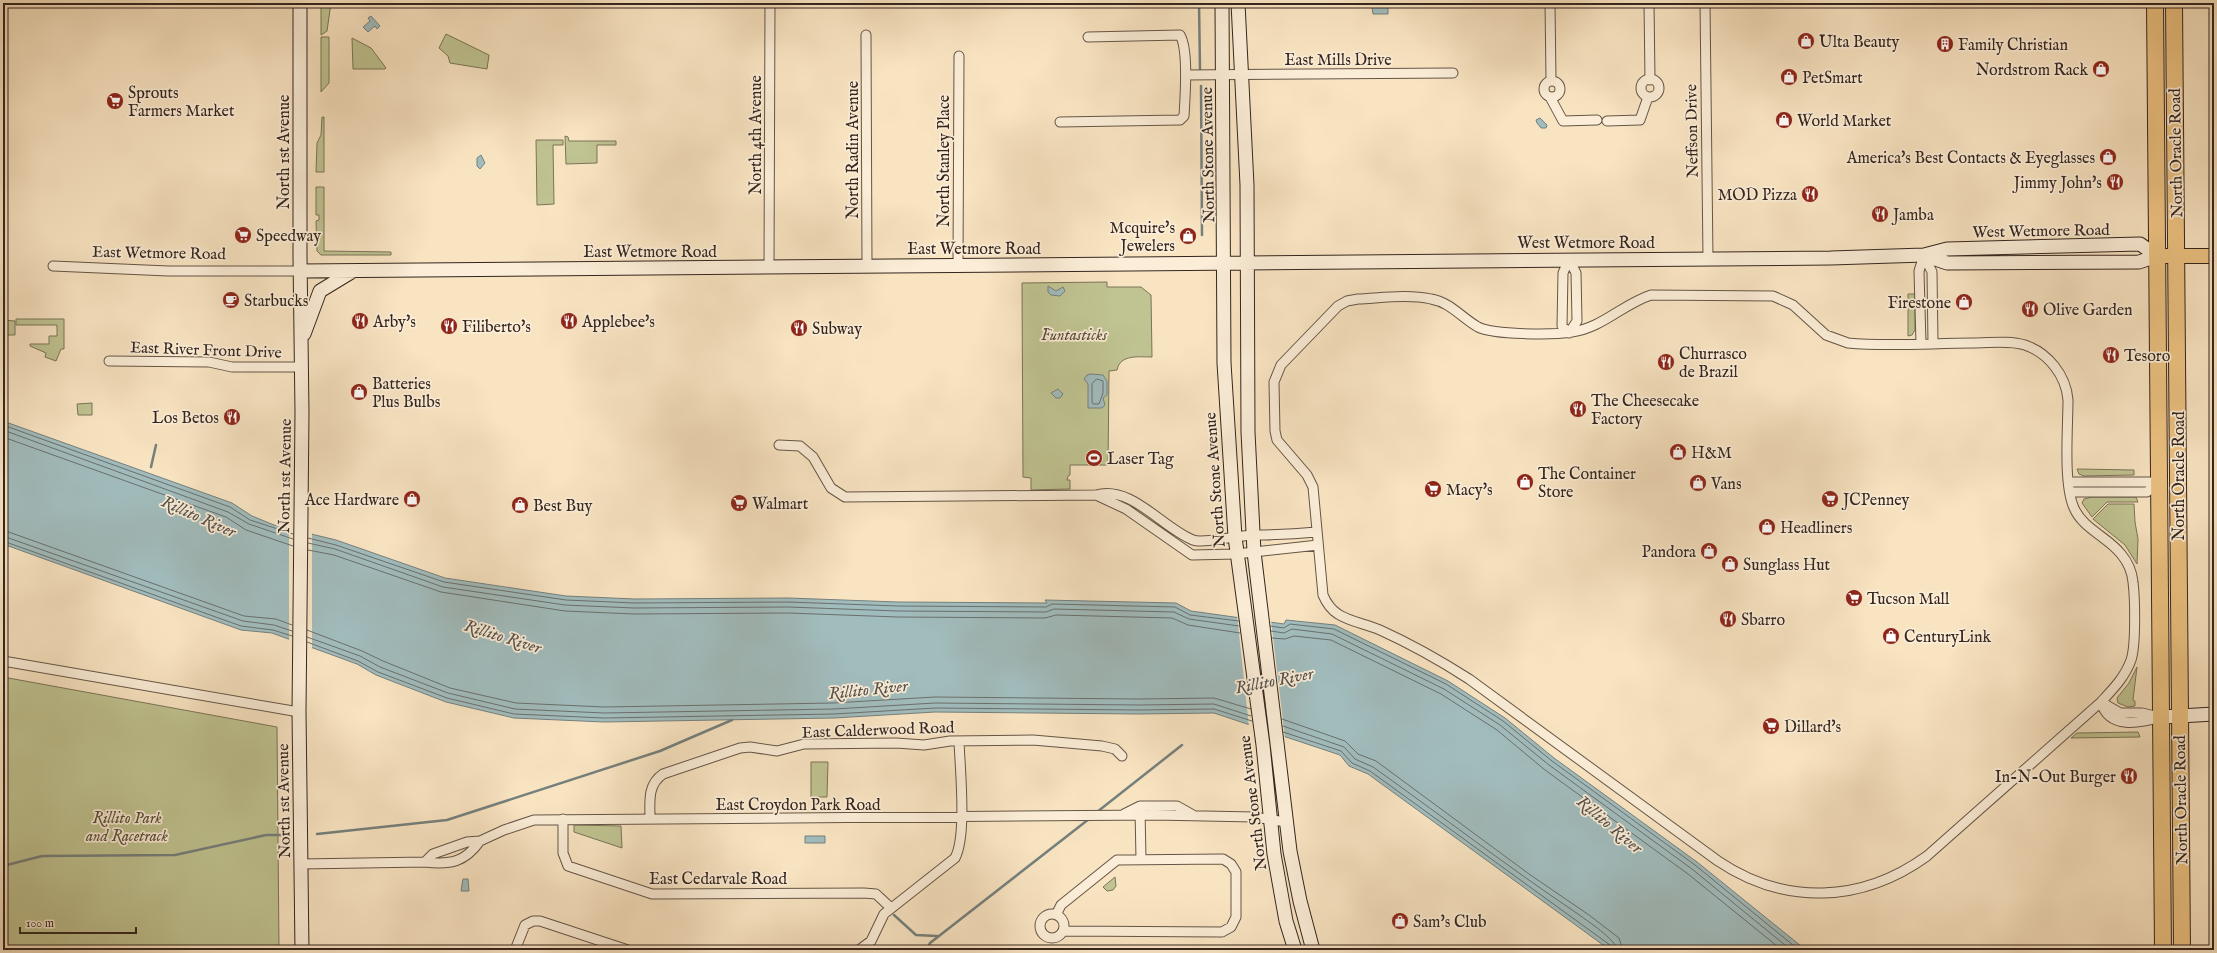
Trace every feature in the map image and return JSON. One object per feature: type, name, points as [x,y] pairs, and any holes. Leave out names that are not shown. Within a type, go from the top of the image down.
[{"type":"highway","name":"North Oracle Road","points":[[2164,7],[2166,101],[2175,126],[2182,950]]},
{"type":"highway","name":"North Oracle Road","points":[[2163,950],[2157,256],[2164,7]]},
{"type":"main road","name":"North 1st Avenue","points":[[300,3],[300,270],[302,367],[299,712],[302,950]]},
{"type":"main road","name":"North Stone Avenue","points":[[1222,3],[1225,394],[1234,537],[1263,745],[1269,818],[1280,893],[1286,921],[1295,950]]},
{"type":"main road","name":"North Stone Avenue","points":[[1238,3],[1242,74],[1248,263],[1248,432],[1254,552],[1286,822],[1294,876],[1313,950]]},
{"type":"main road","name":"West Wetmore Road","points":[[1248,263],[1924,255],[1947,249],[2140,244],[2157,256]]},
{"type":"main road","points":[[2157,256],[2214,256]]},
{"type":"main road","name":"East Wetmore Road","points":[[300,270],[353,271],[1248,263]]},
{"type":"main road","points":[[301,341],[320,291],[353,271]]},
{"type":"main road","points":[[2162,718],[2214,714]]},
{"type":"street","name":"North 4th Avenue","points":[[769,267],[770,3]]},
{"type":"street","points":[[1550,3],[1552,80],[1557,82],[1561,89],[1556,96],[1550,97],[1563,121],[1597,120]]},
{"type":"street","points":[[1607,121],[1640,120],[1648,97],[1654,96],[1658,90],[1657,84],[1650,80],[1649,3]]},
{"type":"street","name":"Neffson Drive","points":[[1705,3],[1708,258]]},
{"type":"street","name":"North Radin Avenue","points":[[866,35],[867,266]]},
{"type":"street","points":[[1060,122],[1180,120],[1184,116],[1186,75],[1184,40],[1180,35],[1088,37]]},
{"type":"street","name":"North Stanley Place","points":[[958,265],[959,56]]},
{"type":"street","name":"East Mills Drive","points":[[1186,75],[1453,74]]},
{"type":"street","points":[[1924,255],[1932,272],[1933,343]]},
{"type":"street","points":[[1921,344],[1919,271],[1924,255]]},
{"type":"street","points":[[1569,259],[1563,273],[1562,326],[1569,333]]},
{"type":"street","points":[[1569,259],[1576,273],[1576,321],[1569,333]]},
{"type":"street","name":"East Wetmore Road","points":[[53,266],[168,271],[300,270]]},
{"type":"street","points":[[1651,295],[1763,295],[1787,301],[1826,335],[1842,342],[1933,343],[2017,344],[2036,351],[2051,362],[2059,373],[2067,394],[2069,482],[2070,492],[2077,514],[2087,525],[2120,552],[2127,562],[2133,581],[2133,645],[2131,660],[2121,680],[2101,702],[1943,843],[1911,867],[1876,884],[1838,893],[1788,890],[1755,881],[1729,868],[1487,692],[1441,661],[1383,631],[1337,613],[1326,602],[1323,594],[1314,493],[1310,481],[1280,444],[1276,436],[1274,382],[1277,370],[1283,362],[1342,303],[1358,299],[1431,299],[1447,305],[1471,322],[1488,331],[1500,333],[1569,333],[1586,329],[1604,321],[1640,299],[1651,295]]},
{"type":"street","name":"East River Front Drive","points":[[109,361],[209,362],[232,367],[302,367]]},
{"type":"street","points":[[780,445],[800,446],[813,457],[831,488],[844,497],[1096,495],[1106,492],[1126,497],[1194,541],[1253,535],[1263,536],[1317,532]]},
{"type":"street","points":[[2069,482],[2159,482]]},
{"type":"street","points":[[2070,492],[2147,492],[2159,482]]},
{"type":"street","points":[[1096,495],[1126,510],[1192,555],[1236,554],[1318,545]]},
{"type":"street","points":[[3,661],[299,712]]},
{"type":"street","points":[[2101,702],[2108,715],[2119,722],[2143,722],[2162,718]]},
{"type":"street","name":"East Calderwood Road","points":[[650,820],[650,790],[658,777],[731,750],[750,747],[777,751],[804,744],[896,743],[924,746],[959,741],[1033,740],[1088,744],[1115,749],[1122,756]]},
{"type":"street","points":[[859,950],[870,941],[884,914],[954,858],[959,850],[961,818],[959,741]]},
{"type":"street","name":"East Croydon Park Road","points":[[426,862],[433,854],[467,842],[480,841],[504,830],[534,820],[1117,816],[1177,806],[1195,816],[1269,818],[1286,822]]},
{"type":"street","points":[[1140,811],[1141,859]]},
{"type":"street","name":"East Cedarvale Road","points":[[563,819],[563,853],[568,866],[639,891],[652,894],[864,893],[876,894],[891,908]]},
{"type":"street","name":"East Croydon Park Road","points":[[301,864],[426,862],[444,865],[470,855],[480,841]]},
{"type":"street","points":[[1056,915],[1061,905],[1117,860],[1223,859],[1231,864],[1236,872],[1236,917],[1231,927],[1222,932],[1064,931]]},
{"type":"street","points":[[526,913],[529,922]]},
{"type":"street","points":[[1050,914],[1056,915],[1064,921],[1064,931],[1060,936],[1052,939],[1042,933],[1040,926],[1043,918],[1050,914]]},
{"type":"street","points":[[515,950],[522,929],[529,922],[540,921],[628,950]]},
{"type":"green space","points":[[321,3],[331,3],[327,31],[321,35]]},
{"type":"green space","points":[[446,34],[489,55],[487,69],[450,63],[448,56],[439,48]]},
{"type":"green space","points":[[321,37],[329,37],[329,83],[321,92]]},
{"type":"green space","points":[[352,38],[371,48],[386,68],[353,69]]},
{"type":"green space","points":[[322,117],[324,117],[324,172],[316,172],[317,143],[321,135]]},
{"type":"green space","points":[[565,136],[568,137],[569,141],[616,141],[616,145],[597,145],[597,163],[566,164]]},
{"type":"green space","points":[[536,140],[563,140],[563,145],[553,145],[554,204],[537,205]]},
{"type":"green space","points":[[316,187],[324,187],[324,251],[391,252],[391,255],[321,255],[317,251],[316,221],[319,220],[319,215],[316,215]]},
{"type":"green space","name":"Funtasticks","points":[[1107,282],[1107,287],[1141,287],[1151,295],[1152,357],[1136,357],[1126,359],[1122,361],[1117,370],[1109,371],[1108,465],[1070,465],[1070,475],[1068,476],[1067,480],[1070,480],[1070,489],[1031,490],[1031,478],[1023,477],[1022,283]]},
{"type":"green space","points":[[1908,294],[1915,294],[1915,330],[1912,335],[1908,336]]},
{"type":"green space","points":[[16,319],[64,319],[64,349],[61,349],[56,361],[45,357],[46,353],[30,346],[30,344],[49,344],[49,336],[57,336],[57,325],[16,325]]},
{"type":"green space","points":[[3,320],[15,321],[15,335],[3,335]]},
{"type":"green space","points":[[92,403],[92,415],[78,415],[77,404]]},
{"type":"green space","points":[[2077,469],[2134,470],[2134,475],[2084,476],[2079,474]]},
{"type":"green space","points":[[2092,497],[2136,497],[2138,502],[2107,502],[2092,517],[2082,503],[2084,499]]},
{"type":"green space","points":[[2108,504],[2134,504],[2138,539],[2137,564],[2125,545],[2093,519]]},
{"type":"green space","points":[[2137,667],[2133,700],[2135,701],[2135,706],[2128,707],[2118,703],[2117,698],[2129,683]]},
{"type":"green space","name":"Rillito Park and Racetrack","points":[[3,677],[277,727],[279,950],[3,950]]},
{"type":"green space","points":[[2138,732],[2140,737],[2071,738],[2077,733]]},
{"type":"green space","points":[[811,762],[828,762],[827,797],[811,797]]},
{"type":"green space","points":[[574,825],[621,826],[622,848],[574,832]]},
{"type":"green space","points":[[1115,877],[1116,886],[1113,890],[1107,891],[1103,887]]},
{"type":"water","points":[[1388,6],[1388,14],[1373,14],[1372,7]]},
{"type":"water","points":[[371,16],[380,26],[377,29],[375,26],[368,32],[363,27],[370,21],[368,18]]},
{"type":"water","points":[[1540,118],[1547,125],[1546,128],[1541,128],[1537,123],[1536,120]]},
{"type":"water","points":[[481,155],[485,163],[480,169],[477,166],[477,158]]},
{"type":"water","points":[[1048,286],[1056,291],[1063,287],[1065,291],[1060,296],[1051,295],[1048,292]]},
{"type":"water","points":[[1087,375],[1103,375],[1107,381],[1107,395],[1103,398],[1105,405],[1102,408],[1088,408],[1088,384],[1084,379]]},
{"type":"water","points":[[1058,389],[1063,394],[1060,398],[1056,398],[1051,393]]},
{"type":"water","name":"Rillito River","points":[[3,421],[232,503],[252,516],[274,525],[336,540],[445,578],[566,596],[635,599],[788,598],[898,602],[1047,603],[1045,600],[1176,603],[1191,611],[1284,624],[1286,620],[1335,625],[1448,681],[1505,718],[1554,758],[1697,862],[1806,950],[1610,950],[1368,774],[1349,766],[1340,755],[1214,713],[1138,714],[935,712],[834,718],[604,722],[514,718],[446,702],[376,675],[357,664],[272,633],[241,630],[3,544]]},
{"type":"water","points":[[805,836],[825,836],[825,843],[805,843]]},
{"type":"water","points":[[463,879],[468,879],[469,891],[461,891]]},
{"type":"pier","points":[[289,527],[312,533],[312,650],[289,642]]},
{"type":"pier","points":[[1237,615],[1271,620],[1285,738],[1249,727]]},
{"type":"waterway","points":[[1199,3],[1200,70]]},
{"type":"waterway","points":[[1201,86],[1202,235]]},
{"type":"waterway","points":[[151,467],[156,445]]},
{"type":"waterway","points":[[317,834],[447,820],[660,751],[732,720]]},
{"type":"waterway","points":[[1097,812],[1182,745]]},
{"type":"waterway","points":[[927,950],[930,943],[1089,819]]},
{"type":"waterway","points":[[3,866],[42,856],[175,855],[266,835],[289,835]]},
{"type":"waterway","points":[[894,915],[916,935],[937,936]]},
{"type":"place","name":"Ulta Beauty","points":[[1806,41]]},
{"type":"place","name":"Family Christian","points":[[1945,44]]},
{"type":"place","name":"Nordstrom Rack","points":[[2101,69]]},
{"type":"place","name":"PetSmart","points":[[1789,77]]},
{"type":"place","name":"Sprouts Farmers Market","points":[[115,101]]},
{"type":"place","name":"World Market","points":[[1784,120]]},
{"type":"place","name":"America's Best Contacts & Eyeglasses","points":[[2108,157]]},
{"type":"place","name":"Jimmy John's","points":[[2115,182]]},
{"type":"place","name":"MOD Pizza","points":[[1810,194]]},
{"type":"place","name":"Jamba","points":[[1880,214]]},
{"type":"place","name":"Speedway","points":[[243,235]]},
{"type":"place","name":"Mcquire's Jewelers","points":[[1188,236]]},
{"type":"place","name":"Starbucks","points":[[231,300]]},
{"type":"place","name":"Firestone","points":[[1964,302]]},
{"type":"place","name":"Olive Garden","points":[[2030,309]]},
{"type":"place","name":"Arby's","points":[[360,321]]},
{"type":"place","name":"Applebee's","points":[[569,321]]},
{"type":"place","name":"Filiberto's","points":[[449,326]]},
{"type":"place","name":"Subway","points":[[799,328]]},
{"type":"place","name":"Tesoro","points":[[2111,355]]},
{"type":"place","name":"Churrasco de Brazil","points":[[1666,362]]},
{"type":"place","name":"Batteries Plus Bulbs","points":[[359,392]]},
{"type":"place","name":"The Cheesecake Factory","points":[[1578,409]]},
{"type":"place","name":"Los Betos","points":[[232,417]]},
{"type":"place","name":"H&M","points":[[1678,452]]},
{"type":"place","name":"Laser Tag","points":[[1094,458]]},
{"type":"place","name":"The Container Store","points":[[1525,482]]},
{"type":"place","name":"Vans","points":[[1698,483]]},
{"type":"place","name":"Macy's","points":[[1433,489]]},
{"type":"place","name":"Ace Hardware","points":[[412,499]]},
{"type":"place","name":"JCPenney","points":[[1830,499]]},
{"type":"place","name":"Walmart","points":[[739,503]]},
{"type":"place","name":"Best Buy","points":[[520,505]]},
{"type":"place","name":"Headliners","points":[[1767,527]]},
{"type":"place","name":"Pandora","points":[[1709,551]]},
{"type":"place","name":"Sunglass Hut","points":[[1730,564]]},
{"type":"place","name":"Tucson Mall","points":[[1854,598]]},
{"type":"place","name":"Sbarro","points":[[1728,619]]},
{"type":"place","name":"CenturyLink","points":[[1891,636]]},
{"type":"place","name":"Dillard's","points":[[1771,726]]},
{"type":"place","name":"In-N-Out Burger","points":[[2129,776]]},
{"type":"place","name":"Sam's Club","points":[[1400,921]]}]
